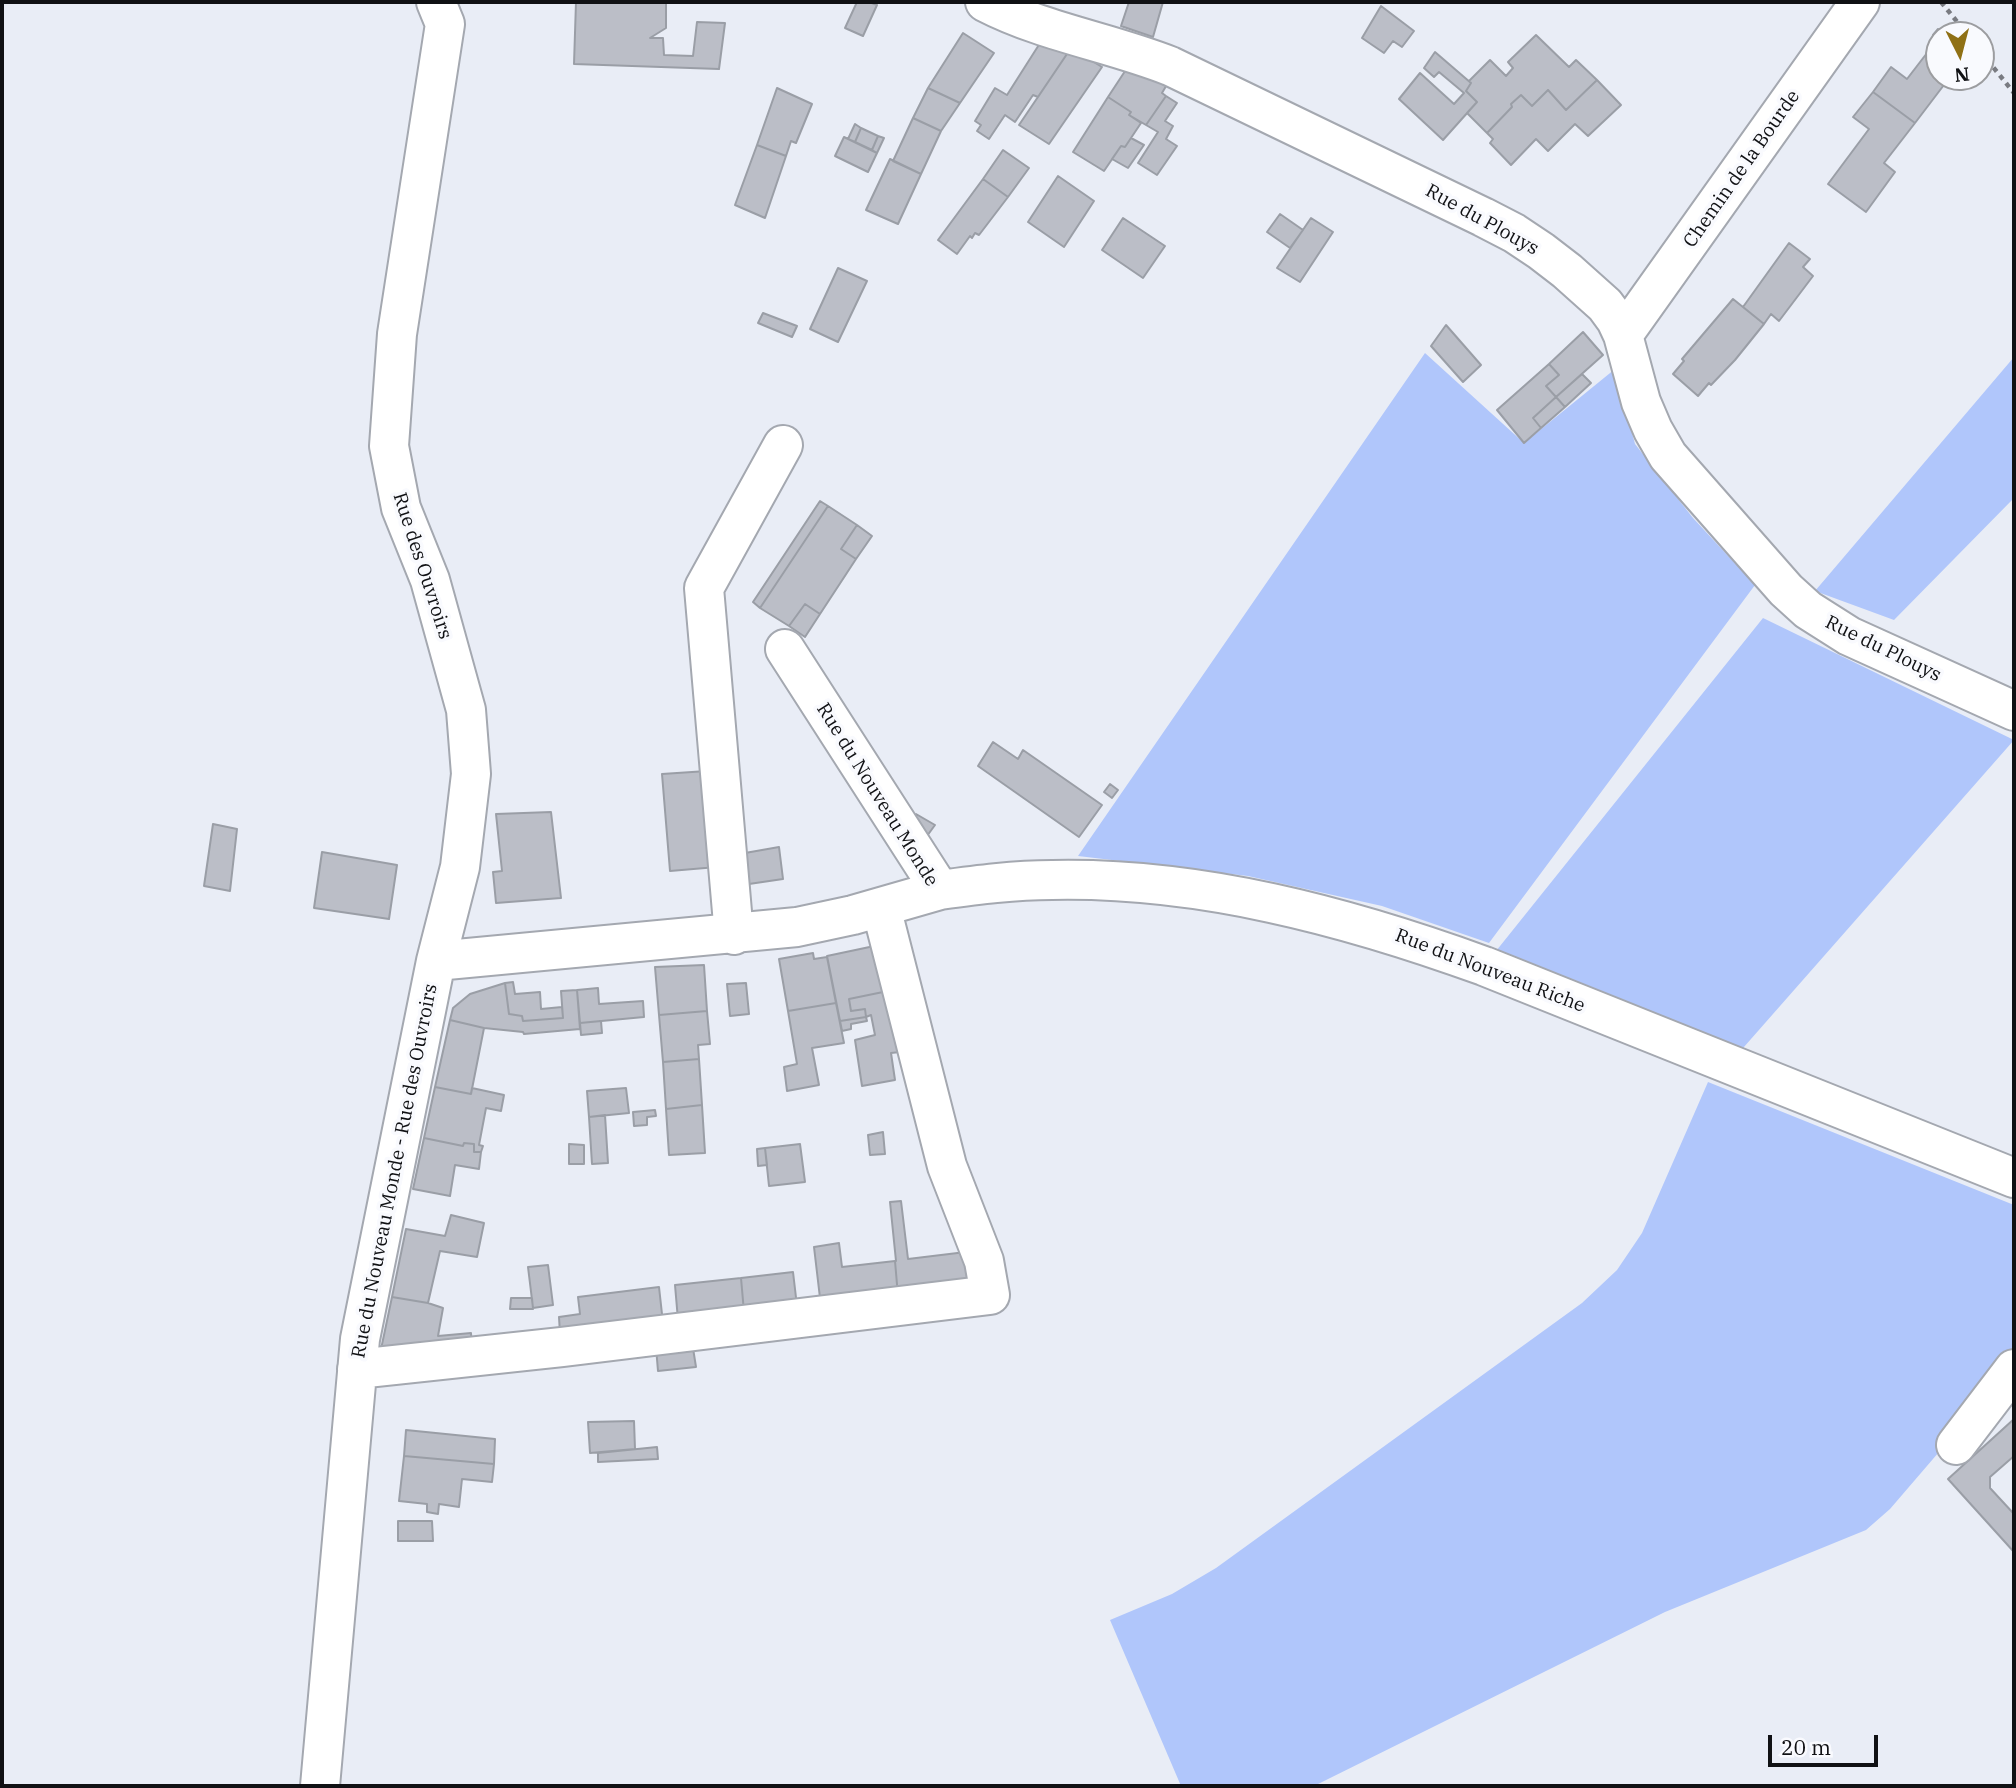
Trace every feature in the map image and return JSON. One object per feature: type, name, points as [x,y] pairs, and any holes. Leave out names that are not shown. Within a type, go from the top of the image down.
[{"type":"street","name":"Rue des Ouvroirs","points":[[436,2],[445,24],[397,334],[388,446],[401,508],[429,580],[466,710],[471,774],[460,867],[436,961]]},
{"type":"street","name":"Rue du Plouys","points":[[985,2],[1039,26],[1149,57],[1170,66],[1514,233],[1567,271],[1605,305],[1623,335],[1641,402],[1668,456],[1786,590],[1808,610],[1849,636],[2014,711]]},
{"type":"street","name":"Chemin de la Bourde","points":[[1623,335],[1860,2]]},
{"type":"street","points":[[734,934],[704,588],[783,445]]},
{"type":"street","name":"Rue du Nouveau Monde","points":[[785,649],[940,890],[881,907]]},
{"type":"street","name":"Rue du Nouveau Riche","points":[[940,890],[1016,881],[1119,881],[1195,890],[1326,915],[1484,966],[2014,1178]]},
{"type":"street","name":"Rue du Nouveau Monde - Rue des Ouvroirs","points":[[320,1786],[364,1314],[436,961],[734,934],[823,923],[881,907]]},
{"type":"street","points":[[357,1369],[990,1295],[984,1261],[947,1166],[881,907]]},
{"type":"street","points":[[1956,1445],[2014,1368]]},
{"type":"path","points":[[1941,2],[1957,21]]},
{"type":"path","points":[[1995,69],[2014,93]]},
{"type":"shaded area","points":[[1425,353],[1524,443],[1615,369],[1635,444],[1693,518],[1755,585],[1489,943],[1382,906],[1248,876],[1078,856]]},
{"type":"shaded area","points":[[2014,357],[2014,498],[1894,620],[1815,591]]},
{"type":"shaded area","points":[[1763,618],[2014,740],[1729,1064],[1484,966]]},
{"type":"shaded area","points":[[1708,1082],[2014,1205],[2014,1348],[1939,1452],[1890,1509],[1866,1530],[1665,1612],[1314,1786],[1181,1786],[1110,1620],[1172,1594],[1216,1568],[1582,1303],[1617,1270],[1642,1233]]},
{"type":"building","points":[[576,2],[666,2],[666,28],[650,38],[663,38],[664,55],[693,56],[697,22],[725,23],[719,69],[574,64]]},
{"type":"building","points":[[857,2],[877,5],[863,36],[845,28]]},
{"type":"building","points":[[1129,2],[1163,2],[1153,37],[1121,26]]},
{"type":"building","points":[[1381,6],[1414,31],[1402,47],[1393,41],[1384,53],[1362,38]]},
{"type":"building","points":[[963,33],[994,53],[960,103],[928,88]]},
{"type":"building","points":[[1536,35],[1569,67],[1576,60],[1597,80],[1566,110],[1548,90],[1532,106],[1521,95],[1487,133],[1467,113],[1477,102],[1466,91],[1471,83],[1469,81],[1490,60],[1506,76],[1513,68],[1508,62]]},
{"type":"building","points":[[1042,40],[1067,54],[1038,97],[1033,95],[1015,122],[1005,115],[989,139],[977,131],[981,125],[975,121],[995,88],[1007,95]]},
{"type":"building","points":[[1071,48],[1102,67],[1049,144],[1019,125]]},
{"type":"building","points":[[1435,52],[1471,83],[1466,91],[1477,102],[1443,140],[1399,99],[1420,73],[1454,104],[1464,93],[1439,72],[1434,77],[1424,68]]},
{"type":"building","points":[[1925,56],[1925,91],[1939,91],[1915,123],[1873,92],[1891,67],[1907,79]]},
{"type":"building","points":[[1133,59],[1169,81],[1162,93],[1166,96],[1146,125],[1108,97]]},
{"type":"building","points":[[1597,80],[1621,105],[1588,136],[1575,124],[1548,151],[1536,139],[1511,165],[1490,143],[1493,139],[1487,133],[1521,95],[1532,106],[1548,90],[1566,110]]},
{"type":"building","points":[[777,88],[812,104],[796,143],[791,141],[786,156],[757,145]]},
{"type":"building","points":[[928,88],[960,103],[941,131],[913,118]]},
{"type":"building","points":[[1873,92],[1915,123],[1884,163],[1895,172],[1866,212],[1828,184],[1869,129],[1853,117]]},
{"type":"building","points":[[1166,96],[1177,103],[1165,121],[1173,126],[1166,139],[1177,146],[1157,175],[1138,163],[1158,132],[1146,125]]},
{"type":"building","points":[[1108,97],[1131,112],[1129,115],[1141,123],[1104,171],[1073,152]]},
{"type":"building","points":[[913,118],[941,131],[921,174],[893,161]]},
{"type":"building","points":[[855,124],[861,128],[855,142],[848,139]]},
{"type":"building","points":[[861,128],[878,136],[872,150],[855,142]]},
{"type":"building","points":[[878,136],[884,138],[877,153],[872,150]]},
{"type":"building","points":[[844,137],[877,153],[868,172],[835,156]]},
{"type":"building","points":[[1131,138],[1144,145],[1128,168],[1112,159]]},
{"type":"building","points":[[757,145],[786,156],[765,218],[735,205]]},
{"type":"building","points":[[1003,150],[1029,168],[1008,197],[983,179]]},
{"type":"building","points":[[890,159],[921,174],[898,224],[866,210]]},
{"type":"building","points":[[1058,176],[1094,201],[1064,247],[1028,222]]},
{"type":"building","points":[[983,179],[1008,197],[979,235],[975,233],[972,238],[970,236],[957,254],[938,240]]},
{"type":"building","points":[[1280,214],[1303,230],[1290,248],[1267,232]]},
{"type":"building","points":[[1123,218],[1165,246],[1143,278],[1102,250]]},
{"type":"building","points":[[1311,218],[1333,232],[1300,282],[1277,268]]},
{"type":"building","points":[[1789,243],[1810,259],[1803,267],[1813,276],[1779,321],[1771,314],[1764,324],[1743,307]]},
{"type":"building","points":[[838,268],[867,281],[838,342],[810,329]]},
{"type":"building","points":[[1733,299],[1764,324],[1735,360],[1698,396],[1673,374],[1684,361],[1682,359]]},
{"type":"building","points":[[763,313],[797,326],[792,337],[758,323]]},
{"type":"building","points":[[1446,325],[1481,365],[1463,382],[1431,346]]},
{"type":"building","points":[[1583,332],[1603,355],[1556,397],[1546,386],[1559,375],[1549,364]]},
{"type":"building","points":[[1549,364],[1559,375],[1546,386],[1556,397],[1533,418],[1541,428],[1524,443],[1497,410]]},
{"type":"building","points":[[1582,374],[1591,383],[1565,407],[1556,397]]},
{"type":"building","points":[[1556,397],[1565,407],[1541,428],[1533,418]]},
{"type":"building","points":[[820,501],[828,506],[760,608],[753,602]]},
{"type":"building","points":[[828,506],[857,525],[841,549],[856,559],[820,614],[805,604],[789,626],[760,608]]},
{"type":"building","points":[[857,525],[872,536],[856,559],[841,549]]},
{"type":"building","points":[[805,604],[820,614],[805,637],[789,626]]},
{"type":"building","points":[[993,742],[1018,759],[1023,750],[1102,805],[1079,837],[978,766]]},
{"type":"building","points":[[707,771],[717,867],[670,871],[662,774]]},
{"type":"building","points":[[1110,784],[1118,790],[1112,798],[1104,792]]},
{"type":"building","points":[[551,812],[561,898],[496,903],[493,872],[502,871],[496,814]]},
{"type":"building","points":[[916,814],[935,825],[927,836],[909,825]]},
{"type":"building","points":[[213,824],[237,829],[230,891],[204,886]]},
{"type":"building","points":[[779,847],[783,879],[749,884],[745,853]]},
{"type":"building","points":[[322,852],[397,865],[389,919],[314,908]]},
{"type":"building","points":[[879,945],[888,991],[849,999],[851,1011],[865,1009],[866,1017],[840,1021],[827,956]]},
{"type":"building","points":[[813,953],[814,959],[827,957],[836,1003],[788,1011],[779,959]]},
{"type":"building","points":[[704,965],[707,1011],[659,1015],[655,967]]},
{"type":"building","points":[[513,982],[515,994],[540,992],[541,1009],[562,1007],[563,1018],[523,1021],[522,1016],[509,1014],[505,983]]},
{"type":"building","points":[[505,983],[509,1014],[522,1016],[523,1021],[563,1018],[561,991],[577,990],[580,1029],[524,1034],[450,1020],[453,1008],[470,994]]},
{"type":"building","points":[[746,983],[749,1014],[730,1016],[727,984]]},
{"type":"building","points":[[598,988],[599,1004],[643,1001],[644,1017],[580,1023],[577,990]]},
{"type":"building","points":[[888,991],[900,1052],[891,1053],[895,1080],[862,1086],[855,1040],[875,1035],[871,1015],[866,1017],[865,1009],[851,1011],[849,999]]},
{"type":"building","points":[[836,1003],[844,1043],[812,1048],[819,1085],[787,1091],[784,1067],[797,1064],[788,1011]]},
{"type":"building","points":[[707,1011],[710,1044],[698,1045],[699,1059],[663,1062],[659,1015]]},
{"type":"building","points":[[866,1017],[867,1021],[851,1024],[851,1029],[842,1031],[840,1021]]},
{"type":"building","points":[[450,1020],[484,1028],[471,1094],[435,1087]]},
{"type":"building","points":[[601,1021],[602,1033],[581,1035],[580,1023]]},
{"type":"building","points":[[699,1059],[702,1105],[666,1109],[663,1062]]},
{"type":"building","points":[[435,1087],[471,1094],[472,1088],[504,1095],[501,1111],[486,1108],[479,1145],[483,1146],[481,1152],[474,1152],[474,1144],[464,1143],[463,1146],[424,1138]]},
{"type":"building","points":[[626,1088],[629,1113],[589,1117],[587,1091]]},
{"type":"building","points":[[702,1105],[705,1153],[669,1155],[666,1109]]},
{"type":"building","points":[[655,1110],[656,1116],[647,1117],[647,1125],[634,1126],[633,1112]]},
{"type":"building","points":[[605,1115],[608,1163],[592,1164],[589,1117]]},
{"type":"building","points":[[883,1132],[885,1154],[870,1155],[868,1135]]},
{"type":"building","points":[[424,1138],[463,1146],[464,1143],[474,1144],[474,1152],[481,1152],[479,1169],[455,1165],[450,1196],[413,1189]]},
{"type":"building","points":[[569,1144],[584,1145],[584,1164],[569,1164]]},
{"type":"building","points":[[800,1144],[805,1182],[769,1186],[765,1148]]},
{"type":"building","points":[[765,1148],[767,1165],[758,1166],[757,1149]]},
{"type":"building","points":[[901,1201],[908,1259],[974,1251],[977,1287],[898,1296],[890,1202]]},
{"type":"building","points":[[451,1215],[484,1223],[477,1257],[440,1251],[428,1303],[392,1297],[406,1229],[445,1236]]},
{"type":"building","points":[[839,1243],[842,1267],[895,1261],[898,1296],[820,1298],[814,1247]]},
{"type":"building","points":[[548,1265],[553,1305],[533,1308],[528,1267]]},
{"type":"building","points":[[793,1272],[797,1306],[744,1312],[741,1278]]},
{"type":"building","points":[[741,1278],[744,1312],[678,1320],[675,1285]]},
{"type":"building","points":[[659,1287],[663,1323],[560,1334],[559,1317],[580,1314],[578,1297]]},
{"type":"building","points":[[392,1297],[443,1308],[438,1336],[471,1333],[472,1349],[380,1354]]},
{"type":"building","points":[[511,1298],[532,1298],[533,1309],[510,1309]]},
{"type":"building","points":[[692,1342],[696,1367],[658,1371],[656,1347]]},
{"type":"building","points":[[2014,1419],[2014,1456],[1990,1477],[1990,1488],[2014,1514],[2014,1552],[1948,1479]]},
{"type":"building","points":[[634,1421],[635,1449],[590,1453],[588,1422]]},
{"type":"building","points":[[406,1430],[495,1439],[494,1464],[404,1456]]},
{"type":"building","points":[[657,1447],[658,1459],[598,1462],[598,1453]]},
{"type":"building","points":[[404,1456],[494,1464],[492,1482],[462,1479],[459,1507],[439,1504],[438,1514],[427,1512],[427,1504],[399,1501]]},
{"type":"building","points":[[398,1521],[432,1521],[433,1541],[398,1541]]}]
